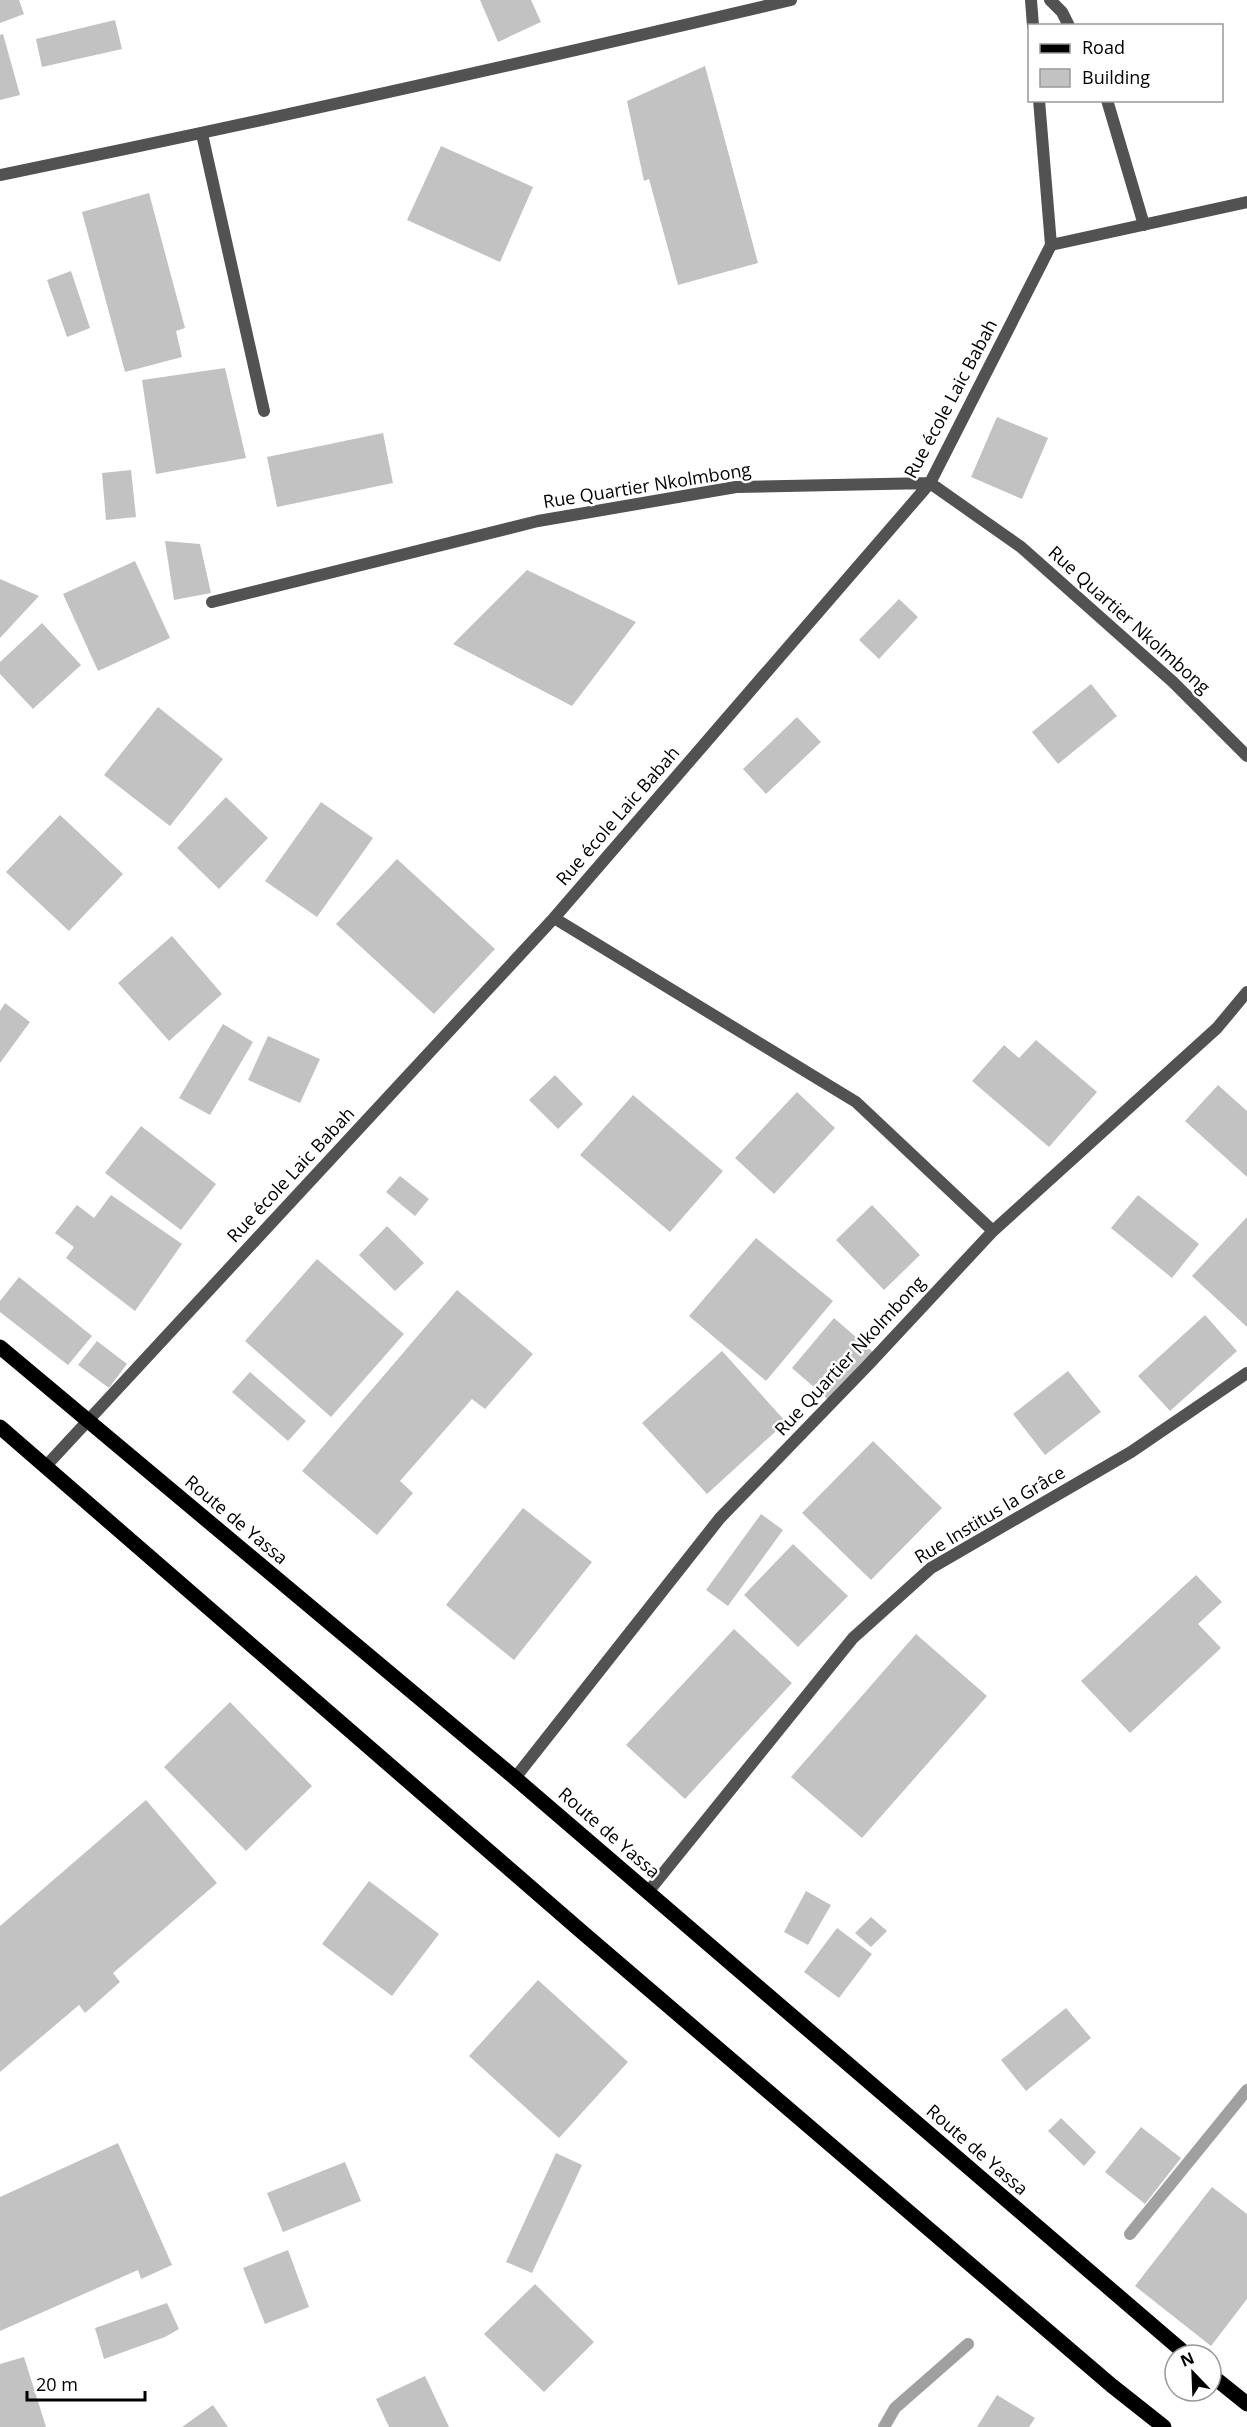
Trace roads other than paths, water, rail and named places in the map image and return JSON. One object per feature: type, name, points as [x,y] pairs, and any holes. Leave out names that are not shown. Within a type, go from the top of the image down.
[{"type":"main road","name":"Route de Yassa","points":[[0,1347],[515,1778],[1173,2343]]},
{"type":"main road","points":[[0,1427],[591,1940],[1111,2385],[1164,2427]]},
{"type":"main road","points":[[1223,2385],[1247,2404]]},
{"type":"street","points":[[0,175],[484,73],[791,0]]},
{"type":"street","points":[[1031,0],[1033,24]]},
{"type":"street","points":[[1050,0],[1062,12],[1069,24]]},
{"type":"street","points":[[1039,102],[1051,245],[1247,202]]},
{"type":"street","points":[[1108,102],[1144,225]]},
{"type":"street","points":[[202,134],[264,411]]},
{"type":"street","name":"Rue école Laic Babah","points":[[45,1467],[554,918],[930,483],[1051,245]]},
{"type":"street","name":"Rue Quartier Nkolmbong","points":[[212,602],[538,521],[736,487],[930,483],[1021,547],[1173,682],[1247,756]]},
{"type":"street","points":[[554,918],[856,1102],[993,1231]]},
{"type":"street","name":"Rue Quartier Nkolmbong","points":[[515,1778],[720,1518],[993,1231],[1217,1028],[1247,992]]},
{"type":"street","name":"Rue Institus la Grâce","points":[[648,1892],[853,1638],[931,1568],[1131,1452],[1245,1377]]},
{"type":"waterway","points":[[1130,2234],[1247,2090]]},
{"type":"waterway","points":[[884,2427],[895,2408],[968,2344]]}]
